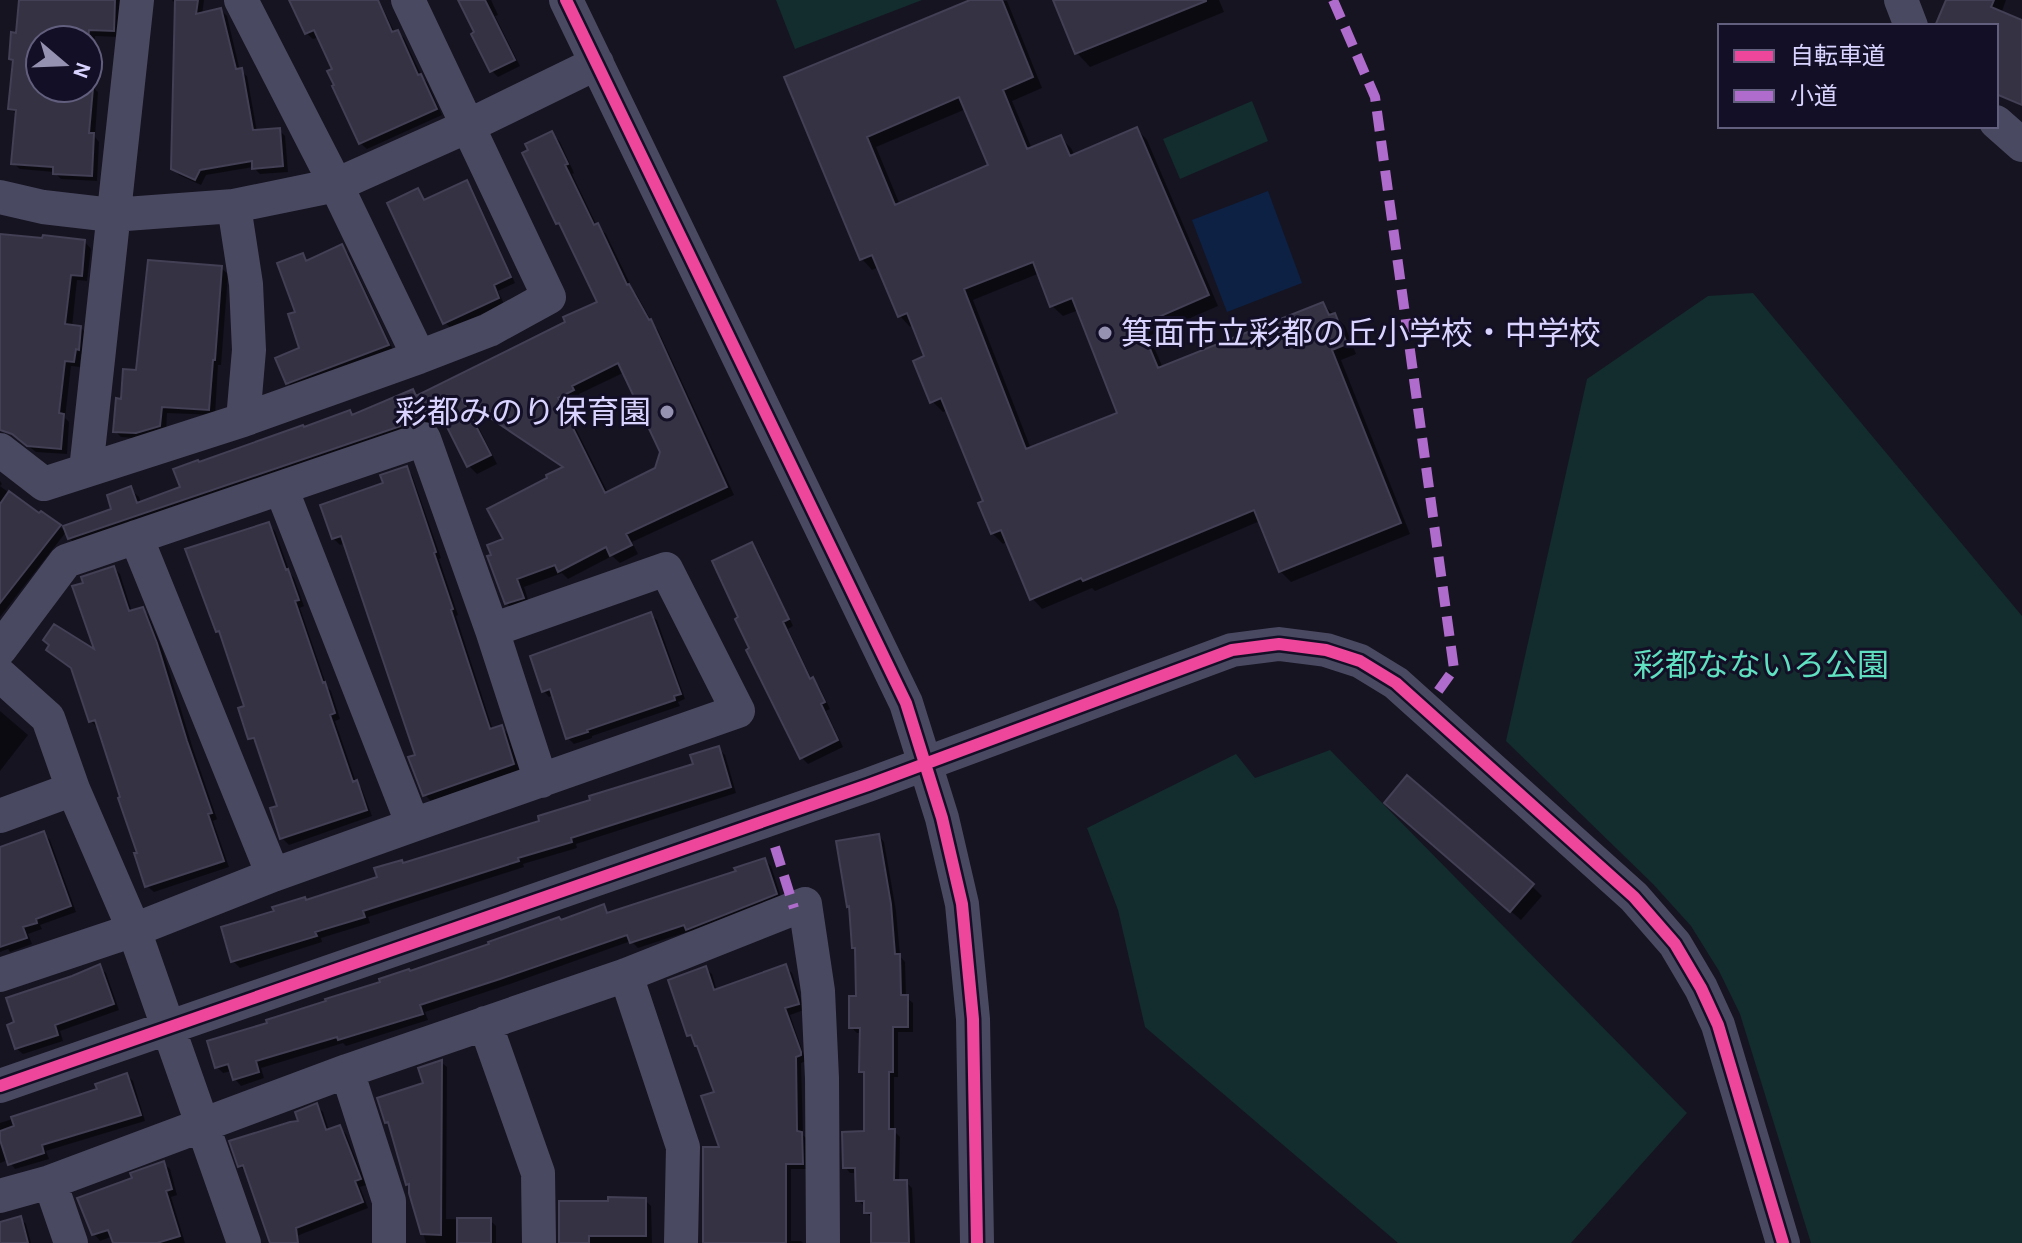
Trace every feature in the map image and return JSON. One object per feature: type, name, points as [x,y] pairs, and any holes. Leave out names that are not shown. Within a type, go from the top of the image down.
[{"type":"street","points":[[86,470],[137,0]]},
{"type":"street","points":[[241,0],[336,185],[419,357]]},
{"type":"street","points":[[0,450],[44,484],[243,420],[419,357],[489,330],[549,297],[408,0]]},
{"type":"street","points":[[566,0],[906,703],[942,818],[962,904],[973,1019],[977,1243]]},
{"type":"street","points":[[1901,0],[1910,24]]},
{"type":"street","points":[[0,197],[43,207],[112,215],[234,206],[336,185],[468,126],[597,63]]},
{"type":"street","points":[[1998,124],[2022,145]]},
{"type":"street","points":[[234,206],[246,284],[249,350],[243,420]]},
{"type":"street","points":[[0,649],[66,561],[424,439],[492,630],[541,781]]},
{"type":"street","points":[[281,488],[413,825]]},
{"type":"street","points":[[136,537],[273,875]]},
{"type":"street","points":[[0,975],[134,930],[273,875],[738,711],[666,569],[492,630]]},
{"type":"street","points":[[0,1086],[853,790],[1232,650],[1279,644],[1326,650],[1360,661],[1396,683],[1634,897],[1675,944],[1718,1025],[1783,1243]]},
{"type":"street","points":[[0,675],[48,718],[73,789],[134,930],[244,1243]]},
{"type":"street","points":[[0,816],[73,789]]},
{"type":"street","points":[[0,1196],[50,1182],[347,1071],[626,975],[805,904],[818,991],[823,1243]]},
{"type":"street","points":[[626,975],[683,1147],[681,1243]]},
{"type":"street","points":[[485,1023],[538,1173],[539,1243]]},
{"type":"street","points":[[347,1071],[389,1201],[389,1243]]},
{"type":"street","points":[[50,1182],[71,1243]]},
{"type":"green space","points":[[776,0],[922,0],[795,49]]},
{"type":"green space","points":[[1252,101],[1268,141],[1180,179],[1163,139]]},
{"type":"green space","name":"彩都なないろ公園","points":[[1753,293],[2022,616],[2022,1243],[1811,1243],[1740,1014],[1719,971],[1691,926],[1653,884],[1506,741],[1587,379],[1708,296]]},
{"type":"green space","points":[[1330,750],[1687,1113],[1571,1243],[1398,1243],[1145,1027],[1118,910],[1087,828],[1236,754],[1255,778]]},
{"type":"water","points":[[1268,191],[1302,283],[1227,312],[1192,220]]},
{"type":"building","points":[[19,0],[115,0],[114,31],[104,31],[104,24],[24,24],[24,104],[92,104],[89,133],[94,133],[92,176],[53,174],[53,167],[11,164],[16,110],[8,109],[13,60],[9,59],[11,32],[16,33]]},
{"type":"building","points":[[175,0],[198,0],[196,14],[221,8],[236,69],[242,68],[253,130],[280,128],[283,166],[252,169],[252,161],[200,170],[195,180],[171,169]]},
{"type":"building","points":[[289,0],[378,0],[392,32],[398,30],[437,109],[359,144],[332,86],[327,71],[332,69],[314,30],[305,34]]},
{"type":"building","points":[[458,0],[485,0],[515,60],[490,72]]},
{"type":"building","points":[[970,0],[1002,0],[1033,77],[1003,90],[1027,149],[1061,135],[1070,156],[1137,127],[1209,295],[1140,325],[1158,368],[1323,302],[1329,315],[1335,313],[1347,344],[1332,350],[1401,523],[1279,572],[1254,510],[1030,600],[1001,530],[991,534],[978,503],[983,501],[941,398],[930,403],[913,361],[924,356],[907,313],[898,317],[872,255],[860,260],[784,77]],"holes":[[[959,97],[988,165],[895,205],[867,137]],[[1033,262],[1050,307],[1072,298],[1117,413],[1026,449],[964,289]]]},
{"type":"building","points":[[1053,0],[1206,0],[1206,1],[1075,54]]},
{"type":"building","points":[[1946,0],[1994,0],[1991,7],[2022,20],[2022,105],[1998,95],[1998,24],[1936,24]]},
{"type":"building","points":[[552,131],[594,225],[598,223],[627,285],[651,319],[727,487],[626,534],[632,545],[610,556],[606,547],[558,572],[555,565],[517,579],[524,598],[505,604],[487,556],[491,555],[487,545],[503,539],[487,509],[563,467],[462,399],[491,455],[467,467],[441,415],[438,417],[436,414],[68,539],[63,526],[111,509],[107,495],[131,486],[137,503],[180,487],[173,469],[350,410],[352,415],[413,389],[416,396],[565,322],[563,317],[597,302],[522,153],[528,150],[525,144]],"holes":[[[618,363],[660,452],[655,468],[605,493],[558,398],[574,390],[572,386]]]},
{"type":"building","points":[[467,180],[511,277],[494,285],[499,298],[443,324],[387,203],[418,188],[424,200]]},
{"type":"building","points":[[0,234],[85,240],[82,276],[71,275],[65,324],[81,326],[79,350],[76,349],[74,362],[65,361],[59,413],[64,414],[61,449],[27,446],[12,434],[0,430]]},
{"type":"building","points":[[342,244],[389,345],[286,384],[275,358],[299,348],[288,314],[295,312],[277,263],[303,253],[306,261]]},
{"type":"building","points":[[148,260],[222,266],[209,410],[162,407],[160,426],[136,433],[113,432],[116,398],[121,399],[123,369],[136,370]]},
{"type":"building","points":[[407,466],[490,729],[502,725],[514,764],[423,796],[408,757],[415,755],[341,536],[332,539],[320,505],[383,483],[380,475]]},
{"type":"building","points":[[9,491],[61,525],[0,603],[0,504]]},
{"type":"building","points":[[269,522],[299,600],[295,601],[335,713],[330,715],[353,782],[357,780],[367,810],[280,839],[270,808],[277,806],[254,738],[248,739],[238,708],[244,706],[219,631],[216,632],[185,549]]},
{"type":"building","points":[[752,542],[789,619],[783,622],[810,679],[813,677],[825,702],[821,704],[838,740],[800,759],[746,650],[749,648],[735,619],[738,617],[712,561]]},
{"type":"building","points":[[114,566],[129,611],[143,607],[157,643],[212,813],[208,814],[224,861],[145,887],[95,720],[89,722],[71,668],[46,650],[49,645],[43,640],[54,624],[94,649],[72,586],[83,583],[81,577]]},
{"type":"building","points":[[651,612],[681,694],[674,696],[675,700],[566,739],[550,689],[542,692],[530,656]]},
{"type":"building","points":[[719,746],[731,787],[571,838],[572,842],[518,858],[519,861],[363,911],[365,917],[315,932],[317,936],[231,962],[221,927],[274,911],[272,907],[305,897],[306,900],[377,877],[374,868],[402,860],[403,863],[539,821],[538,816],[590,800],[589,796],[693,764],[690,755]]},
{"type":"building","points":[[1407,775],[1534,884],[1510,912],[1384,803]]},
{"type":"building","points":[[44,831],[71,906],[36,919],[37,923],[23,927],[27,938],[0,947],[0,847]]},
{"type":"building","points":[[879,834],[891,904],[895,954],[900,954],[901,995],[908,995],[908,1027],[893,1027],[889,1129],[895,1129],[894,1180],[907,1180],[909,1243],[871,1243],[871,1213],[864,1213],[864,1201],[856,1201],[855,1168],[843,1168],[842,1132],[864,1131],[864,1072],[859,1072],[860,1028],[849,1028],[849,996],[856,996],[855,948],[852,948],[849,906],[836,841]]},
{"type":"building","points":[[765,858],[777,894],[686,930],[684,925],[630,943],[627,935],[420,1005],[423,1014],[256,1061],[259,1072],[233,1080],[228,1064],[215,1068],[207,1041],[267,1023],[266,1020],[559,917],[561,920],[604,904],[607,913],[736,871],[734,868]]},
{"type":"building","points":[[100,964],[114,1004],[55,1025],[58,1035],[15,1049],[7,1025],[14,1022],[6,998]]},
{"type":"building","points":[[786,964],[799,1004],[785,1008],[801,1052],[796,1057],[797,1131],[802,1132],[803,1164],[786,1164],[786,1243],[703,1243],[703,1147],[719,1147],[701,1096],[714,1092],[697,1046],[691,1035],[687,1036],[668,980],[706,966],[714,990]]},
{"type":"building","points":[[442,1060],[441,1235],[421,1234],[409,1184],[406,1185],[388,1122],[385,1123],[377,1098],[423,1083],[418,1068]]},
{"type":"building","points":[[127,1073],[141,1115],[42,1145],[44,1153],[8,1165],[0,1131],[14,1126],[11,1117],[97,1089],[95,1084]]},
{"type":"building","points":[[317,1103],[326,1130],[340,1125],[361,1179],[355,1181],[363,1202],[296,1228],[298,1243],[270,1243],[243,1165],[238,1167],[229,1141],[298,1121],[295,1112]]},
{"type":"building","points":[[164,1161],[172,1189],[166,1191],[180,1236],[157,1243],[113,1243],[108,1230],[92,1235],[77,1198],[132,1178],[130,1173]]},
{"type":"building","points":[[608,1197],[646,1198],[646,1236],[589,1236],[589,1243],[559,1243],[559,1201],[608,1201]]},
{"type":"building","points":[[21,1216],[28,1243],[0,1243],[0,1222]]},
{"type":"building","points":[[457,1218],[491,1218],[491,1243],[457,1243]]},
{"type":"marked path","points":[[1333,0],[1375,97],[1454,669],[1436,694]]},
{"type":"marked path","points":[[775,847],[794,908]]},
{"type":"cycle path","points":[[566,0],[906,703],[942,818],[962,904],[973,1019],[977,1243]]},
{"type":"cycle path","points":[[0,1086],[868,785],[1232,650],[1279,644],[1326,650],[1360,661],[1396,683],[1634,897],[1675,944],[1718,1025],[1783,1243]]},
{"type":"place","name":"箕面市立彩都の丘小学校・中学校","points":[[1105,333]]},
{"type":"place","name":"彩都みのり保育園","points":[[667,412]]}]
